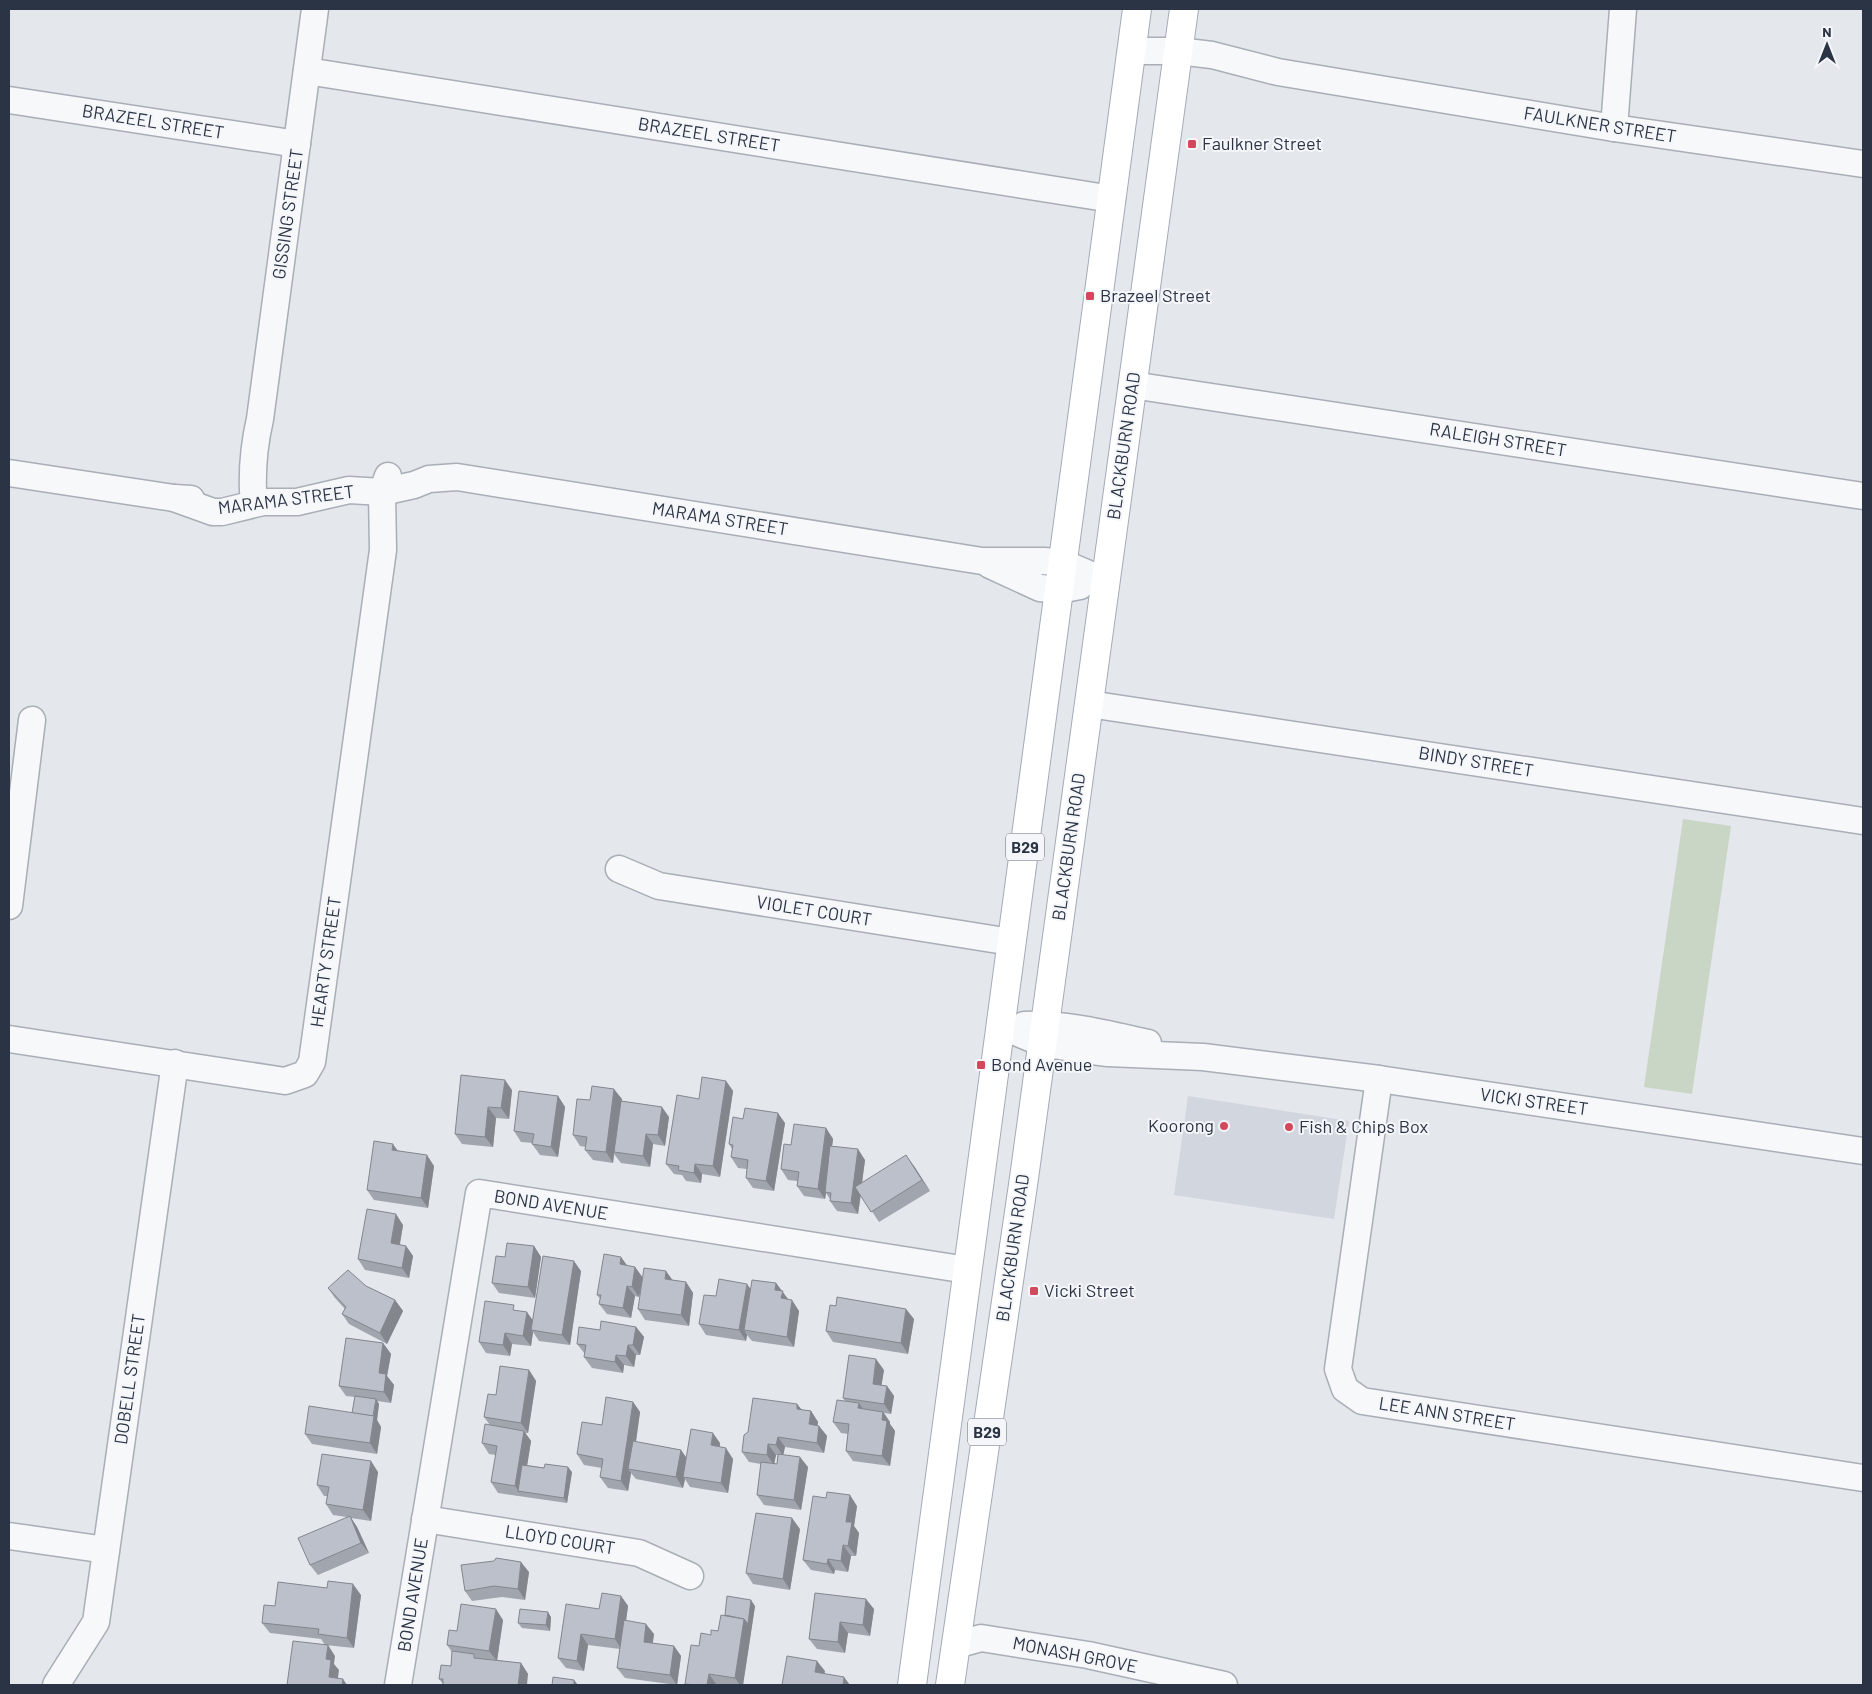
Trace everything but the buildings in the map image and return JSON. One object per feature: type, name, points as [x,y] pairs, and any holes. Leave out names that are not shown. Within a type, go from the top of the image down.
[{"type":"main road","name":"B29","points":[[912,1685],[1137,9]]},
{"type":"main road","name":"BLACKBURN ROAD","points":[[950,1685],[1044,1033],[1184,9]]},
{"type":"street","name":"GISSING STREET","points":[[260,494],[252,469],[253,447],[260,419],[315,9]]},
{"type":"street","points":[[1614,128],[1623,9]]},
{"type":"street","name":"FAULKNER STREET","points":[[1131,51],[1177,58],[1212,55],[1278,72],[1614,128],[1863,164]]},
{"type":"street","name":"BRAZEEL STREET","points":[[307,71],[1112,199]]},
{"type":"street","name":"BRAZEEL STREET","points":[[9,100],[297,144]]},
{"type":"street","name":"RALEIGH STREET","points":[[1132,385],[1863,496]]},
{"type":"street","name":"MARAMA STREET","points":[[9,473],[174,498],[218,500],[260,494],[351,475],[389,485],[457,476],[982,561],[1044,561],[1063,563],[1105,581]]},
{"type":"street","name":"HEARTY STREET","points":[[9,1039],[285,1081],[304,1074],[312,1062],[383,550],[391,526],[389,485]]},
{"type":"street","name":"MARAMA STREET","points":[[982,561],[1040,588],[1059,590]]},
{"type":"street","points":[[1059,590],[1105,581]]},
{"type":"street","name":"BINDY STREET","points":[[1089,704],[1863,821]]},
{"type":"street","points":[[9,906],[32,720]]},
{"type":"street","name":"VIOLET COURT","points":[[619,868],[659,886],[1012,942]]},
{"type":"street","name":"VICKI STREET","points":[[1001,1026],[1044,1033],[1112,1035],[1203,1057],[1379,1079],[1863,1151]]},
{"type":"street","name":"DOBELL STREET","points":[[56,1685],[96,1622],[175,1063]]},
{"type":"street","name":"LEE ANN STREET","points":[[1379,1079],[1338,1369],[1345,1389],[1362,1401],[1863,1478]]},
{"type":"street","name":"BOND AVENUE","points":[[398,1685],[479,1193],[967,1270]]},
{"type":"street","name":"LLOYD COURT","points":[[425,1519],[639,1553],[690,1576]]},
{"type":"street","points":[[9,1536],[106,1550]]},
{"type":"street","name":"MONASH GROVE","points":[[956,1645],[981,1638],[1088,1655],[1224,1685]]},
{"type":"shaded area","points":[[1188,1096],[1349,1121],[1334,1219],[1174,1195]]},
{"type":"green space","points":[[1683,819],[1731,826],[1692,1094],[1644,1087]]},
{"type":"place","name":"Faulkner Street","points":[[1192,144]]},
{"type":"place","name":"Brazeel Street","points":[[1090,296]]},
{"type":"place","name":"Bond Avenue","points":[[981,1065]]},
{"type":"place","name":"Koorong","points":[[1224,1126]]},
{"type":"place","name":"Fish & Chips Box","points":[[1289,1127]]},
{"type":"place","name":"Vicki Street","points":[[1034,1291]]}]
